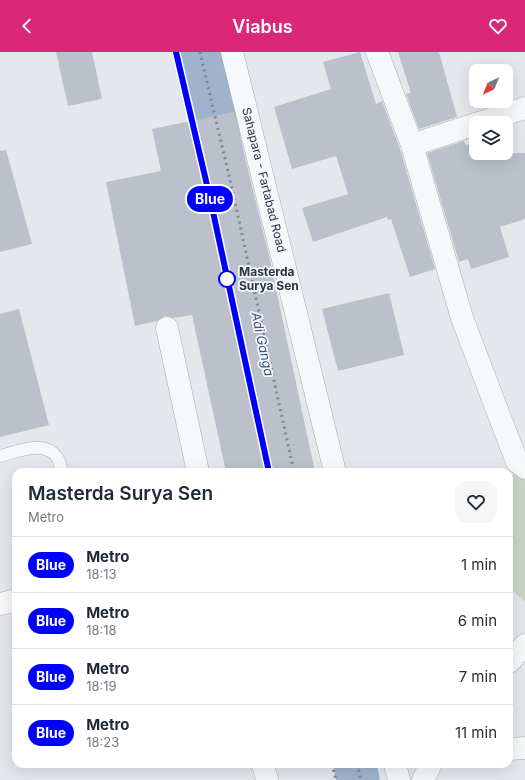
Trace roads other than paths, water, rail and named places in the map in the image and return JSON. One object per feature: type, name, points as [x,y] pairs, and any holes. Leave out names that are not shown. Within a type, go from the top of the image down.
[{"type":"street","name":"Sahapara - Fartabad Road","points":[[232,52],[334,468]]},
{"type":"street","points":[[377,52],[412,145],[462,318],[519,464]]},
{"type":"street","points":[[499,116],[525,108]]},
{"type":"street","points":[[412,145],[469,126]]},
{"type":"street","points":[[166,328],[197,468]]},
{"type":"street","points":[[0,604],[12,601]]},
{"type":"street","points":[[513,658],[525,645]]},
{"type":"street","points":[[513,749],[525,748]]},
{"type":"street","points":[[264,768],[267,780]]},
{"type":"street","points":[[396,768],[399,780]]},
{"type":"street","points":[[422,780],[429,768]]},
{"type":"lane","points":[[0,456],[37,447],[48,450],[57,457],[61,468]]},
{"type":"waterway","name":"Adi Ganga","points":[[201,52],[226,173]]},
{"type":"waterway","name":"Adi Ganga","points":[[356,768],[358,780]]},
{"type":"railway","points":[[176,52],[210,198],[268,468]]},
{"type":"railway","points":[[200,52],[233,193],[293,468]]},
{"type":"railway","points":[[333,768],[336,780]]},
{"type":"railway","points":[[358,768],[361,780]]},
{"type":"metro line","name":"Blue","points":[[176,52],[210,198],[268,468]]},
{"type":"place","name":"Masterda Surya Sen","points":[[227,279]]}]
